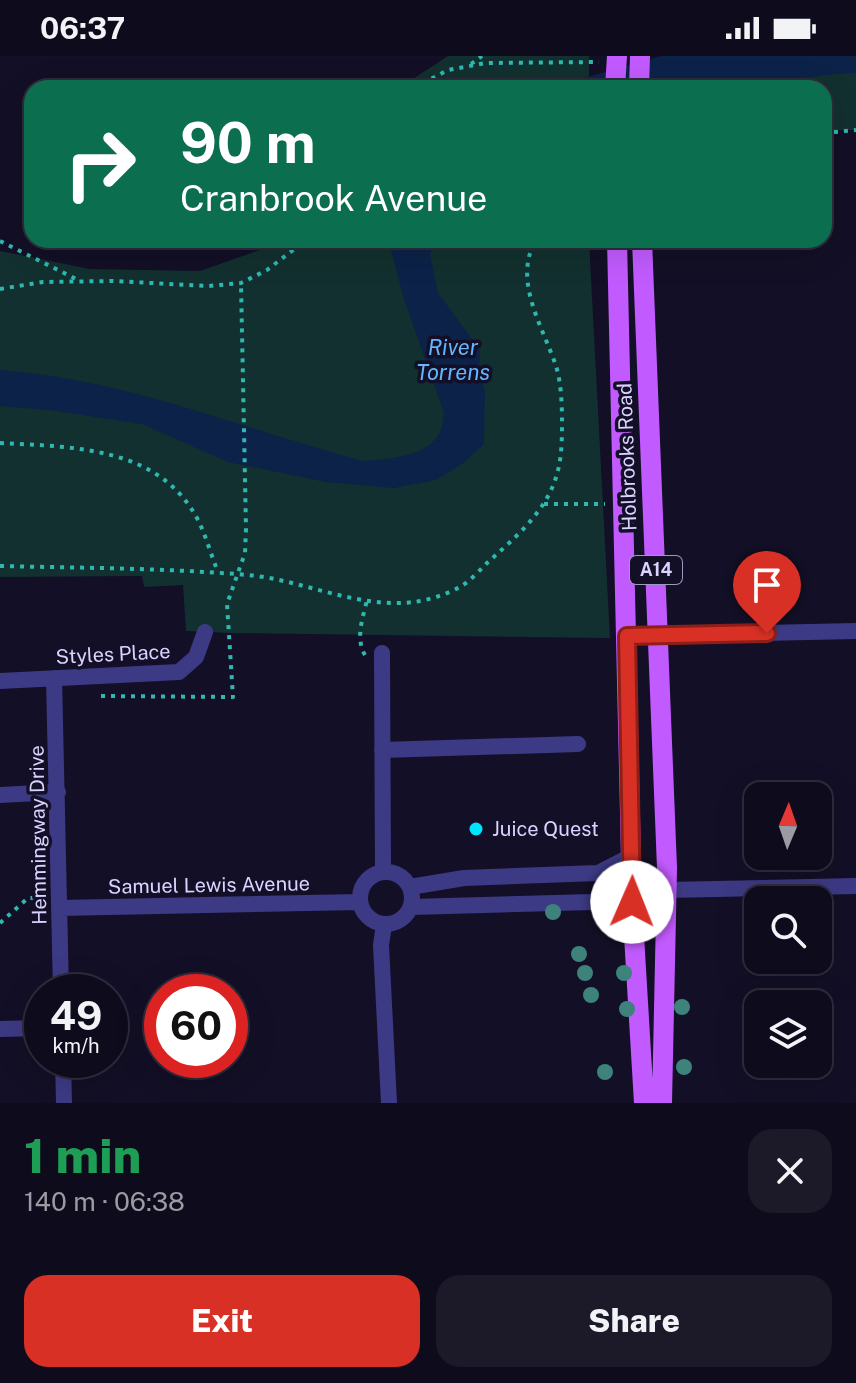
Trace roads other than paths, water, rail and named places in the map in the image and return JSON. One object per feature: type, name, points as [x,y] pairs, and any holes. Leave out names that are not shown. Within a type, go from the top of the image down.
[{"type":"main road","points":[[616,80],[617,56]]},
{"type":"main road","points":[[639,80],[640,56]]},
{"type":"main road","name":"Holbrooks Road","points":[[617,248],[632,902],[644,1103]]},
{"type":"main road","name":"Holbrooks Road","points":[[642,248],[667,895],[662,1103]]},
{"type":"street","points":[[627,636],[856,631]]},
{"type":"street","name":"Styles Place","points":[[0,681],[179,672],[196,657],[205,632]]},
{"type":"street","points":[[382,653],[383,872]]},
{"type":"street","name":"Hemmingway Drive","points":[[54,678],[61,974]]},
{"type":"street","points":[[382,750],[578,744]]},
{"type":"street","points":[[0,795],[58,792]]},
{"type":"street","points":[[410,887],[464,878],[598,873],[633,855]]},
{"type":"street","points":[[383,872],[399,875],[410,887],[411,907],[400,920],[384,925],[368,918],[360,902],[363,886],[375,874],[383,872]]},
{"type":"street","points":[[411,907],[632,902],[667,895],[856,886]]},
{"type":"street","name":"Samuel Lewis Avenue","points":[[59,908],[360,902]]},
{"type":"street","points":[[384,925],[381,945],[389,1103]]},
{"type":"street","points":[[0,1029],[24,1028]]},
{"type":"street","points":[[63,1078],[64,1103]]},
{"type":"water","points":[[662,56],[856,56],[856,73],[800,80],[576,80]]},
{"type":"water","name":"River Torrens","points":[[391,248],[432,248],[430,255],[438,293],[480,350],[479,373],[485,391],[484,444],[462,464],[436,480],[394,488],[326,482],[228,462],[142,424],[0,406],[0,370],[47,375],[138,394],[363,461],[395,458],[417,452],[434,440],[441,430],[444,413],[404,299]]},
{"type":"place","name":"Juice Quest","points":[[476,829]]}]
